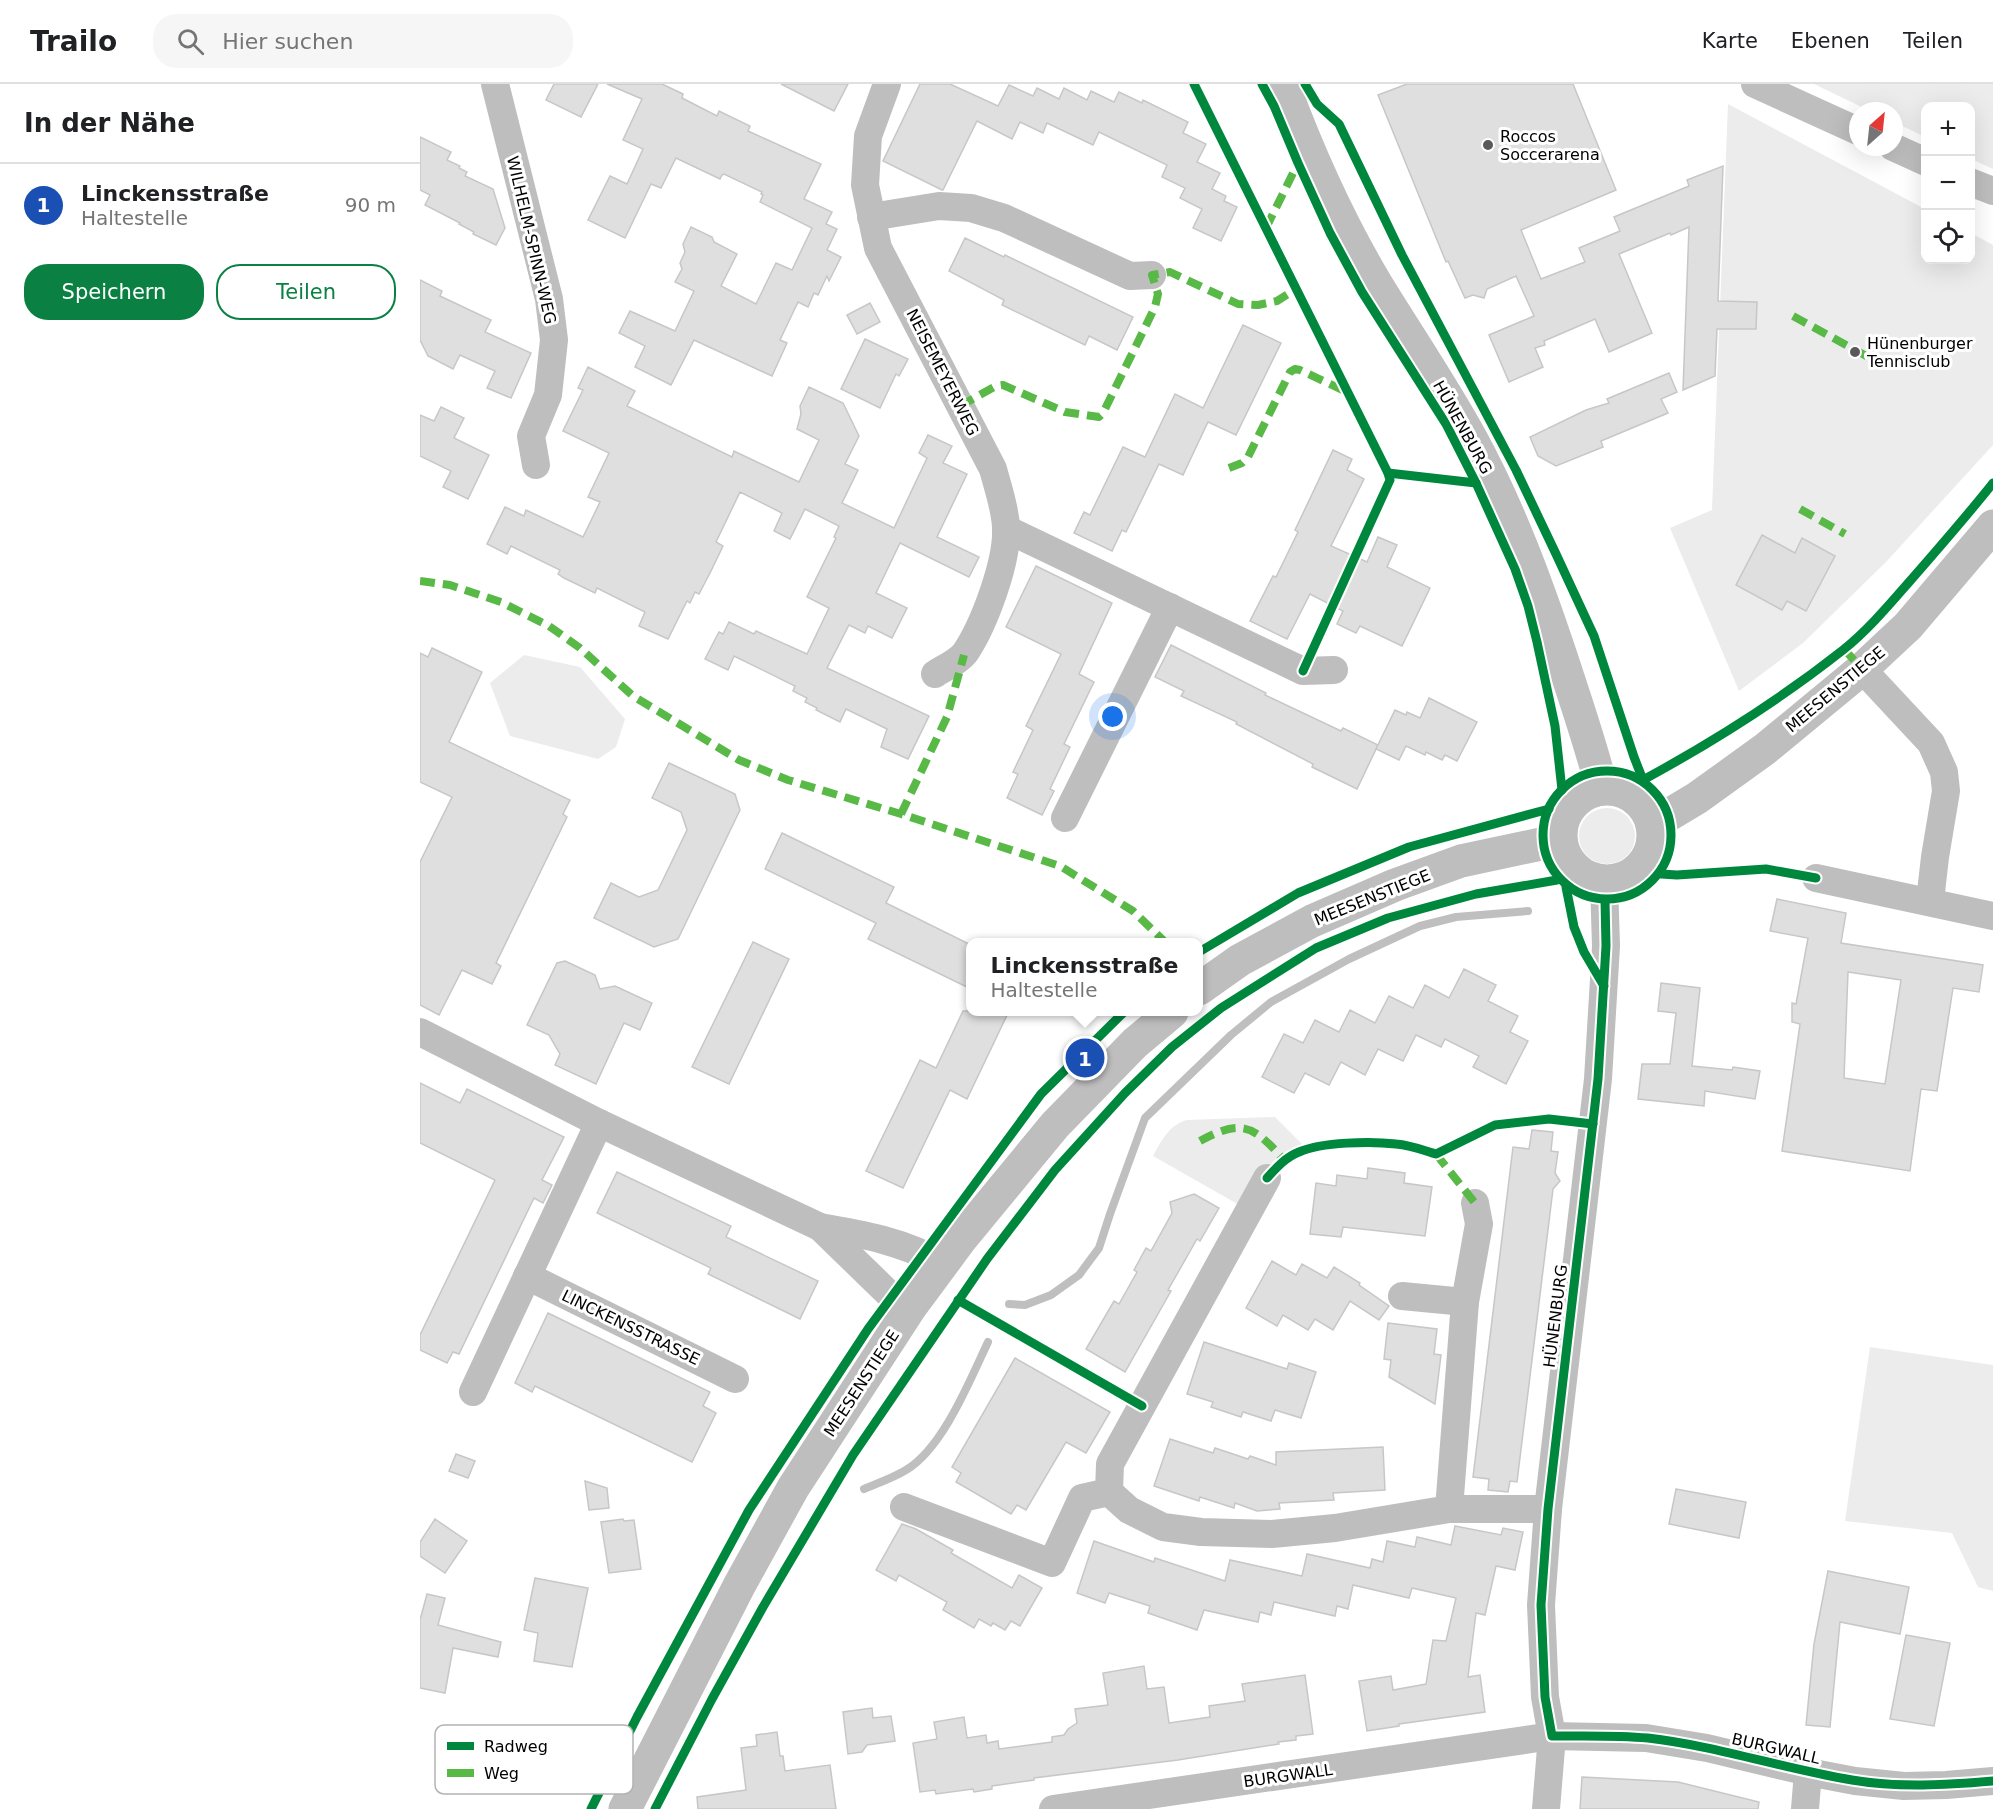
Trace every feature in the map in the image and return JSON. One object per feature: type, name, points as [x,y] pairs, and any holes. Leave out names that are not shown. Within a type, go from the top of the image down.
[{"type":"street","name":"WILHELM-SPINN-WEG","points":[[495,84],[549,299],[555,340],[548,394],[531,436],[536,465]]},
{"type":"street","name":"NEISEMEYERWEG","points":[[887,84],[868,136],[865,185],[878,248],[993,469],[1002,500],[1006,529],[1004,554],[998,579],[982,620],[964,655],[935,674]]},
{"type":"street","name":"HÜNENBURG","points":[[1283,84],[1342,220],[1376,284],[1459,417],[1495,485],[1539,590],[1580,713],[1602,789]]},
{"type":"street","points":[[1755,84],[1849,127]]},
{"type":"street","points":[[1903,152],[1921,160]]},
{"type":"street","points":[[1975,184],[1993,191]]},
{"type":"street","points":[[871,217],[939,206],[971,208],[1005,218],[1130,276],[1152,275]]},
{"type":"street","name":"MEESENSTIEGE","points":[[1651,821],[1667,816],[1716,784],[1764,749],[1862,669],[1908,626],[1993,526]]},
{"type":"street","points":[[1006,529],[1303,671],[1334,670]]},
{"type":"street","points":[[1065,818],[1170,608]]},
{"type":"street","points":[[1862,669],[1931,743],[1944,772],[1946,791],[1930,901]]},
{"type":"street","points":[[1602,789],[1615,789],[1627,793],[1638,800],[1651,821],[1654,836],[1651,851],[1644,864],[1633,874],[1619,881],[1604,882],[1588,878],[1574,869],[1564,856],[1560,840],[1561,825],[1566,811],[1576,800],[1588,793],[1602,789]]},
{"type":"street","name":"MEESENSTIEGE","points":[[1203,986],[1240,960],[1312,921],[1395,885],[1461,861],[1560,840]]},
{"type":"street","points":[[1816,878],[1993,916]]},
{"type":"street","name":"HÜNENBURG","points":[[1546,1809],[1552,1736],[1545,1697],[1541,1605],[1548,1509],[1598,1079],[1606,946],[1604,882]]},
{"type":"street","name":"MEESENSTIEGE","points":[[633,1793],[739,1586],[793,1488],[910,1308],[1015,1170],[1055,1125],[1135,1043],[1166,1016]]},
{"type":"street","points":[[420,1032],[599,1123],[820,1227],[857,1233],[923,1253],[942,1264]]},
{"type":"street","points":[[473,1392],[599,1123]]},
{"type":"street","points":[[1109,1492],[1110,1464],[1267,1178]]},
{"type":"street","points":[[1449,1509],[1465,1302],[1479,1224],[1475,1203]]},
{"type":"street","points":[[820,1227],[892,1297],[910,1308]]},
{"type":"street","name":"LINCKENSSTRASSE","points":[[527,1276],[735,1379]]},
{"type":"street","points":[[1402,1296],[1465,1302]]},
{"type":"street","points":[[1109,1492],[1129,1510],[1163,1527],[1201,1532],[1272,1534],[1324,1529],[1449,1509],[1548,1509]]},
{"type":"street","points":[[904,1507],[1052,1563],[1082,1498],[1109,1492]]},
{"type":"street","name":"BURGWALL","points":[[1053,1809],[1552,1736],[1646,1738],[1707,1748],[1855,1781],[1904,1785],[1946,1785],[1993,1781]]},
{"type":"street","name":"BURGWALL","points":[[1805,1809],[1808,1772]]},
{"type":"street","name":"MEESENSTIEGE","points":[[625,1809],[633,1794]]},
{"type":"shaded area","points":[[1814,84],[1993,84],[1993,169],[1975,161],[1975,102],[1921,102],[1921,135],[1903,126],[1903,102],[1851,102]]},
{"type":"shaded area","name":"Hünenburger Tennisclub","points":[[1728,104],[1921,207],[1921,264],[1975,264],[1975,235],[1993,245],[1993,445],[1886,562],[1803,643],[1739,691],[1670,528],[1712,510]]},
{"type":"shaded area","points":[[524,655],[580,667],[625,719],[616,747],[598,759],[510,736],[490,683]]},
{"type":"shaded area","points":[[1602,808],[1612,808],[1627,816],[1633,825],[1635,836],[1633,847],[1627,856],[1612,864],[1602,864],[1591,859],[1584,852],[1579,841],[1579,831],[1584,820],[1591,813]]},
{"type":"shaded area","points":[[1275,1117],[1302,1144],[1281,1156],[1266,1169],[1241,1206],[1153,1156],[1171,1129],[1187,1120]]},
{"type":"shaded area","points":[[1870,1347],[1993,1365],[1993,1591],[1978,1587],[1952,1533],[1845,1521]]},
{"type":"building","points":[[554,84],[598,84],[581,117],[546,100]]},
{"type":"building","points":[[607,84],[662,84],[683,94],[682,98],[717,116],[719,111],[750,126],[748,131],[821,164],[804,199],[832,212],[826,224],[837,229],[827,250],[841,257],[829,281],[827,276],[818,295],[814,293],[808,307],[798,302],[780,340],[787,343],[772,376],[694,340],[671,385],[635,367],[645,346],[619,333],[630,311],[675,331],[694,291],[675,282],[682,269],[680,263],[685,252],[683,244],[691,227],[712,237],[714,242],[737,254],[721,286],[756,304],[776,263],[792,270],[812,228],[760,202],[762,192],[724,174],[720,179],[676,158],[661,188],[651,184],[625,238],[588,220],[610,176],[627,184],[643,149],[623,140],[642,99]]},
{"type":"building","points":[[781,84],[848,84],[834,111]]},
{"type":"building","points":[[920,84],[950,84],[998,106],[1009,85],[1033,96],[1037,88],[1059,99],[1064,88],[1087,100],[1091,91],[1114,102],[1119,92],[1142,103],[1143,100],[1188,122],[1183,133],[1206,144],[1197,162],[1220,173],[1212,189],[1226,196],[1224,201],[1237,207],[1221,241],[1193,228],[1202,209],[1180,198],[1185,188],[1162,177],[1167,165],[1099,132],[1093,145],[1047,123],[1043,133],[1020,122],[1012,139],[977,121],[942,190],[883,161]]},
{"type":"building","points":[[1407,84],[1573,84],[1616,190],[1521,230],[1541,279],[1585,262],[1579,248],[1620,231],[1614,217],[1689,186],[1687,180],[1723,166],[1718,301],[1757,302],[1756,329],[1717,329],[1715,376],[1683,390],[1689,227],[1619,254],[1652,333],[1609,352],[1595,319],[1544,341],[1545,345],[1535,348],[1543,367],[1509,382],[1489,335],[1534,316],[1516,276],[1487,289],[1484,298],[1473,295],[1465,298],[1448,261],[1446,262],[1378,95]]},
{"type":"building","points":[[420,137],[451,152],[447,160],[467,172],[465,176],[493,189],[505,228],[496,245],[425,205],[430,195],[420,190]]},
{"type":"building","points":[[965,238],[1133,317],[1117,350],[1089,336],[1085,345],[1002,305],[1004,300],[949,271]]},
{"type":"building","points":[[420,280],[442,291],[440,296],[491,320],[485,332],[531,353],[511,398],[487,388],[495,371],[460,355],[453,369],[428,356],[420,340]]},
{"type":"building","points":[[870,303],[880,322],[857,334],[847,315]]},
{"type":"building","points":[[1243,325],[1281,343],[1236,435],[1208,422],[1183,475],[1159,464],[1126,532],[1122,530],[1112,551],[1074,533],[1084,512],[1090,515],[1123,447],[1145,457],[1175,394],[1203,408]]},
{"type":"building","points":[[865,339],[908,359],[899,376],[896,374],[880,408],[841,389]]},
{"type":"building","points":[[588,367],[635,391],[627,406],[732,457],[734,451],[799,482],[819,440],[797,429],[801,414],[800,406],[809,387],[843,403],[859,436],[845,464],[858,470],[842,503],[894,528],[927,458],[919,453],[928,435],[952,446],[943,463],[967,474],[937,537],[979,557],[969,577],[900,543],[876,593],[907,608],[892,638],[868,626],[865,633],[849,625],[827,668],[929,716],[908,759],[881,747],[887,729],[846,709],[840,722],[805,702],[807,698],[793,691],[795,686],[734,656],[728,670],[705,659],[719,632],[723,634],[729,622],[754,634],[756,631],[807,654],[829,608],[807,597],[836,538],[834,537],[839,526],[805,509],[790,539],[774,531],[782,513],[740,492],[716,542],[723,546],[711,571],[699,594],[695,592],[690,603],[687,601],[668,639],[639,626],[645,612],[597,588],[595,593],[564,578],[558,574],[560,570],[511,546],[507,554],[487,544],[505,507],[524,516],[526,510],[583,537],[600,502],[588,497],[609,453],[563,431],[583,390],[578,388]]},
{"type":"building","points":[[1669,373],[1677,392],[1661,399],[1668,413],[1601,441],[1603,447],[1556,466],[1538,456],[1530,437],[1586,410],[1609,403],[1607,399]]},
{"type":"building","points":[[441,407],[464,418],[454,438],[489,455],[468,499],[443,487],[451,471],[420,456],[420,415],[434,421]]},
{"type":"building","points":[[1333,450],[1352,459],[1347,470],[1364,479],[1331,546],[1367,562],[1378,537],[1397,545],[1387,567],[1430,588],[1402,646],[1360,626],[1356,633],[1337,624],[1343,611],[1310,594],[1287,639],[1250,621],[1273,576],[1276,577],[1298,532],[1295,530]]},
{"type":"building","points":[[1762,535],[1795,553],[1802,538],[1835,556],[1806,611],[1787,601],[1782,610],[1736,585]]},
{"type":"building","points":[[1036,566],[1112,603],[1079,674],[1094,682],[1064,744],[1070,747],[1050,789],[1054,791],[1042,815],[1007,798],[1018,774],[1013,772],[1033,730],[1026,726],[1061,654],[1006,627]]},
{"type":"building","points":[[1171,645],[1266,693],[1265,695],[1341,731],[1343,728],[1378,745],[1357,789],[1312,767],[1313,764],[1236,724],[1237,722],[1181,696],[1184,691],[1155,677]]},
{"type":"building","points":[[432,648],[482,672],[449,742],[570,800],[563,814],[567,817],[496,963],[501,966],[492,984],[462,970],[439,1015],[420,1005],[420,862],[452,797],[420,782],[420,653],[428,657]]},
{"type":"building","points":[[1429,698],[1477,722],[1457,761],[1445,755],[1442,760],[1426,752],[1425,755],[1406,746],[1399,760],[1376,749],[1395,710],[1420,718]]},
{"type":"building","points":[[669,763],[735,794],[740,810],[678,939],[654,947],[594,918],[611,883],[639,897],[658,890],[687,830],[681,812],[652,798]]},
{"type":"building","points":[[782,833],[894,887],[886,903],[966,943],[966,987],[868,939],[876,923],[765,869]]},
{"type":"building","points":[[1777,899],[1846,913],[1841,943],[1983,965],[1979,992],[1953,988],[1937,1091],[1921,1089],[1910,1171],[1782,1151],[1800,1024],[1792,1022],[1792,1003],[1796,1004],[1808,938],[1770,931]],"holes":[[[1848,972],[1901,980],[1885,1084],[1844,1078]]]},
{"type":"building","points":[[753,942],[789,959],[729,1084],[692,1067]]},
{"type":"building","points":[[565,961],[595,975],[600,989],[615,986],[652,1003],[640,1030],[624,1023],[596,1084],[555,1065],[560,1054],[549,1035],[527,1025],[557,963]]},
{"type":"building","points":[[1464,969],[1496,985],[1488,1001],[1518,1016],[1510,1032],[1528,1041],[1506,1084],[1473,1067],[1479,1056],[1445,1039],[1441,1047],[1416,1035],[1403,1061],[1378,1049],[1365,1075],[1341,1062],[1329,1085],[1305,1073],[1294,1093],[1262,1077],[1284,1034],[1303,1043],[1315,1020],[1339,1032],[1350,1010],[1375,1023],[1389,996],[1413,1008],[1425,985],[1449,998]]},
{"type":"building","points":[[1661,983],[1700,988],[1692,1066],[1732,1070],[1733,1067],[1760,1071],[1755,1099],[1705,1091],[1704,1106],[1638,1099],[1642,1064],[1670,1064],[1676,1013],[1658,1011]]},
{"type":"building","points":[[963,1011],[966,1011],[966,1016],[1007,1016],[967,1099],[950,1090],[903,1188],[866,1171],[920,1060],[936,1068]]},
{"type":"building","points":[[420,1083],[460,1103],[467,1089],[564,1137],[542,1180],[552,1185],[543,1203],[534,1198],[459,1354],[453,1352],[447,1363],[420,1350],[420,1335],[495,1180],[420,1143]]},
{"type":"building","points":[[1532,1130],[1553,1132],[1551,1151],[1558,1152],[1555,1173],[1560,1181],[1553,1189],[1517,1482],[1510,1481],[1508,1492],[1488,1490],[1489,1479],[1473,1477],[1513,1147],[1529,1149]]},
{"type":"building","points":[[1368,1168],[1405,1173],[1404,1183],[1432,1187],[1425,1236],[1343,1227],[1341,1237],[1310,1234],[1316,1183],[1336,1186],[1337,1175],[1367,1179]]},
{"type":"building","points":[[617,1172],[731,1226],[726,1237],[818,1281],[800,1319],[708,1274],[711,1268],[597,1213]]},
{"type":"building","points":[[1194,1194],[1219,1208],[1200,1241],[1197,1239],[1168,1290],[1171,1291],[1125,1372],[1086,1349],[1114,1301],[1119,1304],[1137,1272],[1134,1270],[1146,1248],[1151,1251],[1172,1213],[1170,1202]]},
{"type":"building","points":[[1272,1261],[1296,1275],[1302,1264],[1327,1278],[1334,1267],[1360,1283],[1359,1285],[1389,1306],[1379,1320],[1350,1301],[1333,1330],[1315,1319],[1308,1330],[1283,1315],[1277,1326],[1246,1308]]},
{"type":"building","points":[[548,1313],[710,1392],[703,1406],[716,1413],[692,1462],[535,1386],[532,1392],[515,1383]]},
{"type":"building","points":[[1388,1323],[1437,1329],[1434,1354],[1441,1355],[1435,1404],[1389,1377],[1391,1360],[1384,1359]]},
{"type":"building","points":[[1204,1342],[1287,1369],[1289,1363],[1316,1372],[1301,1418],[1275,1410],[1271,1421],[1243,1412],[1241,1417],[1211,1407],[1213,1402],[1187,1394]]},
{"type":"building","points":[[1015,1358],[1110,1412],[1086,1453],[1066,1442],[1026,1510],[1017,1505],[1011,1514],[956,1482],[961,1473],[952,1467]]},
{"type":"building","points":[[1170,1439],[1213,1453],[1215,1448],[1276,1465],[1276,1452],[1383,1447],[1385,1490],[1333,1493],[1334,1500],[1279,1503],[1280,1509],[1257,1511],[1235,1503],[1234,1508],[1200,1497],[1199,1501],[1154,1486]]},
{"type":"building","points":[[456,1454],[475,1461],[468,1478],[449,1471]]},
{"type":"building","points":[[585,1481],[607,1488],[609,1508],[589,1510]]},
{"type":"building","points":[[1676,1489],[1746,1502],[1739,1538],[1669,1524]]},
{"type":"building","points":[[435,1519],[467,1541],[445,1573],[420,1556],[420,1542]]},
{"type":"building","points":[[623,1519],[624,1521],[634,1520],[641,1569],[609,1573],[601,1522]]},
{"type":"building","points":[[902,1524],[916,1529],[953,1550],[951,1553],[1012,1588],[1019,1575],[1042,1588],[1020,1626],[1011,1621],[1005,1630],[979,1619],[974,1628],[943,1610],[947,1602],[899,1575],[896,1581],[876,1570]]},
{"type":"building","points":[[1455,1526],[1501,1535],[1503,1528],[1523,1532],[1515,1570],[1496,1566],[1485,1615],[1476,1613],[1468,1677],[1480,1675],[1485,1712],[1399,1724],[1399,1726],[1367,1731],[1359,1681],[1391,1676],[1393,1690],[1426,1684],[1433,1640],[1446,1641],[1456,1598],[1412,1588],[1409,1598],[1353,1585],[1348,1609],[1337,1606],[1335,1616],[1274,1602],[1271,1615],[1260,1612],[1258,1622],[1204,1610],[1197,1630],[1148,1613],[1150,1606],[1109,1593],[1105,1603],[1077,1593],[1094,1541],[1154,1562],[1155,1558],[1225,1581],[1230,1560],[1302,1576],[1307,1554],[1370,1568],[1372,1559],[1383,1562],[1387,1541],[1415,1547],[1417,1537],[1451,1545]]},
{"type":"building","points":[[1828,1571],[1909,1587],[1900,1634],[1840,1622],[1830,1727],[1806,1725],[1814,1644]]},
{"type":"building","points":[[535,1578],[588,1588],[572,1667],[534,1661],[538,1633],[524,1630]]},
{"type":"building","points":[[427,1594],[445,1598],[438,1625],[501,1642],[498,1657],[453,1648],[445,1693],[420,1688],[420,1620]]},
{"type":"building","points":[[1906,1635],[1950,1643],[1934,1726],[1890,1719]]},
{"type":"building","points":[[1144,1666],[1147,1689],[1164,1687],[1169,1723],[1210,1717],[1209,1706],[1245,1701],[1242,1684],[1305,1675],[1313,1734],[1296,1736],[1296,1740],[1278,1742],[1279,1744],[1178,1760],[1034,1778],[1034,1780],[992,1786],[992,1789],[974,1792],[973,1789],[936,1794],[935,1790],[920,1792],[913,1743],[937,1739],[934,1722],[964,1717],[967,1738],[986,1735],[987,1743],[998,1741],[999,1749],[1052,1742],[1052,1737],[1064,1735],[1077,1723],[1075,1709],[1108,1705],[1103,1673]]},
{"type":"building","points":[[872,1708],[873,1718],[891,1716],[895,1741],[867,1745],[862,1752],[848,1754],[843,1712]]},
{"type":"building","points":[[777,1732],[780,1756],[783,1756],[785,1771],[830,1765],[836,1809],[698,1809],[697,1797],[746,1790],[741,1748],[757,1746],[756,1735]]},
{"type":"building","points":[[1582,1777],[1678,1782],[1759,1802],[1758,1809],[1580,1809]]},
{"type":"waterway","points":[[1009,1304],[1025,1305],[1051,1295],[1079,1275],[1099,1248],[1145,1118],[1231,1035],[1271,1002],[1349,959],[1420,926],[1456,917],[1528,911]]},
{"type":"waterway","points":[[864,1489],[906,1470],[932,1446],[954,1412],[988,1342]]},
{"type":"marked path","points":[[1266,228],[1298,163]]},
{"type":"marked path","points":[[960,406],[996,386],[1003,385],[1065,412],[1099,417],[1155,307],[1158,294],[1152,275],[1170,272],[1238,304],[1258,305],[1277,301],[1296,289]]},
{"type":"marked path","points":[[1793,316],[1879,363]]},
{"type":"marked path","points":[[1229,468],[1242,463],[1248,457],[1290,372],[1295,369],[1300,370],[1347,392]]},
{"type":"marked path","points":[[1800,509],[1845,534]]},
{"type":"marked path","points":[[420,581],[450,585],[501,602],[549,626],[580,648],[633,696],[739,760],[788,780],[1060,866],[1133,911],[1161,938]]},
{"type":"marked path","points":[[1844,649],[1862,669]]},
{"type":"marked path","points":[[901,814],[947,717],[964,655]]},
{"type":"marked path","points":[[1200,1141],[1227,1129],[1246,1129],[1264,1139],[1284,1160]]},
{"type":"marked path","points":[[1436,1154],[1475,1203]]},
{"type":"cycle path","points":[[1194,84],[1390,480],[1303,671]]},
{"type":"cycle path","points":[[1262,84],[1330,233],[1362,292],[1446,424],[1515,569],[1528,606],[1555,726],[1562,790]]},
{"type":"cycle path","points":[[1305,84],[1317,104],[1339,124],[1402,255],[1516,470],[1594,636],[1643,780]]},
{"type":"cycle path","points":[[1388,473],[1476,483]]},
{"type":"cycle path","points":[[1643,780],[1746,719],[1795,686],[1852,642],[1894,599],[1993,483]]},
{"type":"cycle path","points":[[1607,771],[1632,776],[1652,790],[1666,810],[1671,835],[1666,860],[1652,880],[1632,894],[1607,899],[1582,894],[1562,880],[1548,860],[1543,835],[1548,810],[1562,790],[1582,776],[1607,771]]},
{"type":"cycle path","points":[[1203,950],[1298,893],[1409,847],[1549,809]]},
{"type":"cycle path","points":[[1661,874],[1766,869],[1816,878]]},
{"type":"cycle path","points":[[655,1809],[763,1607],[853,1455],[987,1259],[1055,1170],[1125,1093],[1172,1047],[1221,1008],[1316,948],[1388,918],[1476,894],[1557,880]]},
{"type":"cycle path","points":[[1566,887],[1574,927],[1584,952],[1604,986]]},
{"type":"cycle path","points":[[1605,900],[1606,946],[1598,1079],[1548,1509],[1541,1605],[1545,1697],[1552,1736],[1648,1738],[1870,1783],[1922,1785],[1993,1781]]},
{"type":"cycle path","points":[[633,1725],[749,1510],[868,1329],[1041,1094],[1120,1016]]},
{"type":"cycle path","points":[[1267,1178],[1290,1157],[1320,1146],[1386,1143],[1406,1145],[1436,1154],[1495,1125],[1549,1119],[1593,1124]]},
{"type":"cycle path","points":[[958,1300],[1142,1406]]},
{"type":"cycle path","points":[[591,1809],[598,1794]]},
{"type":"place","name":"Roccos Soccerarena","points":[[1488,145]]},
{"type":"place","name":"Hünenburger Tennisclub","points":[[1855,352]]},
{"type":"place","name":"Linckensstraße","points":[[1085,1058]]}]
